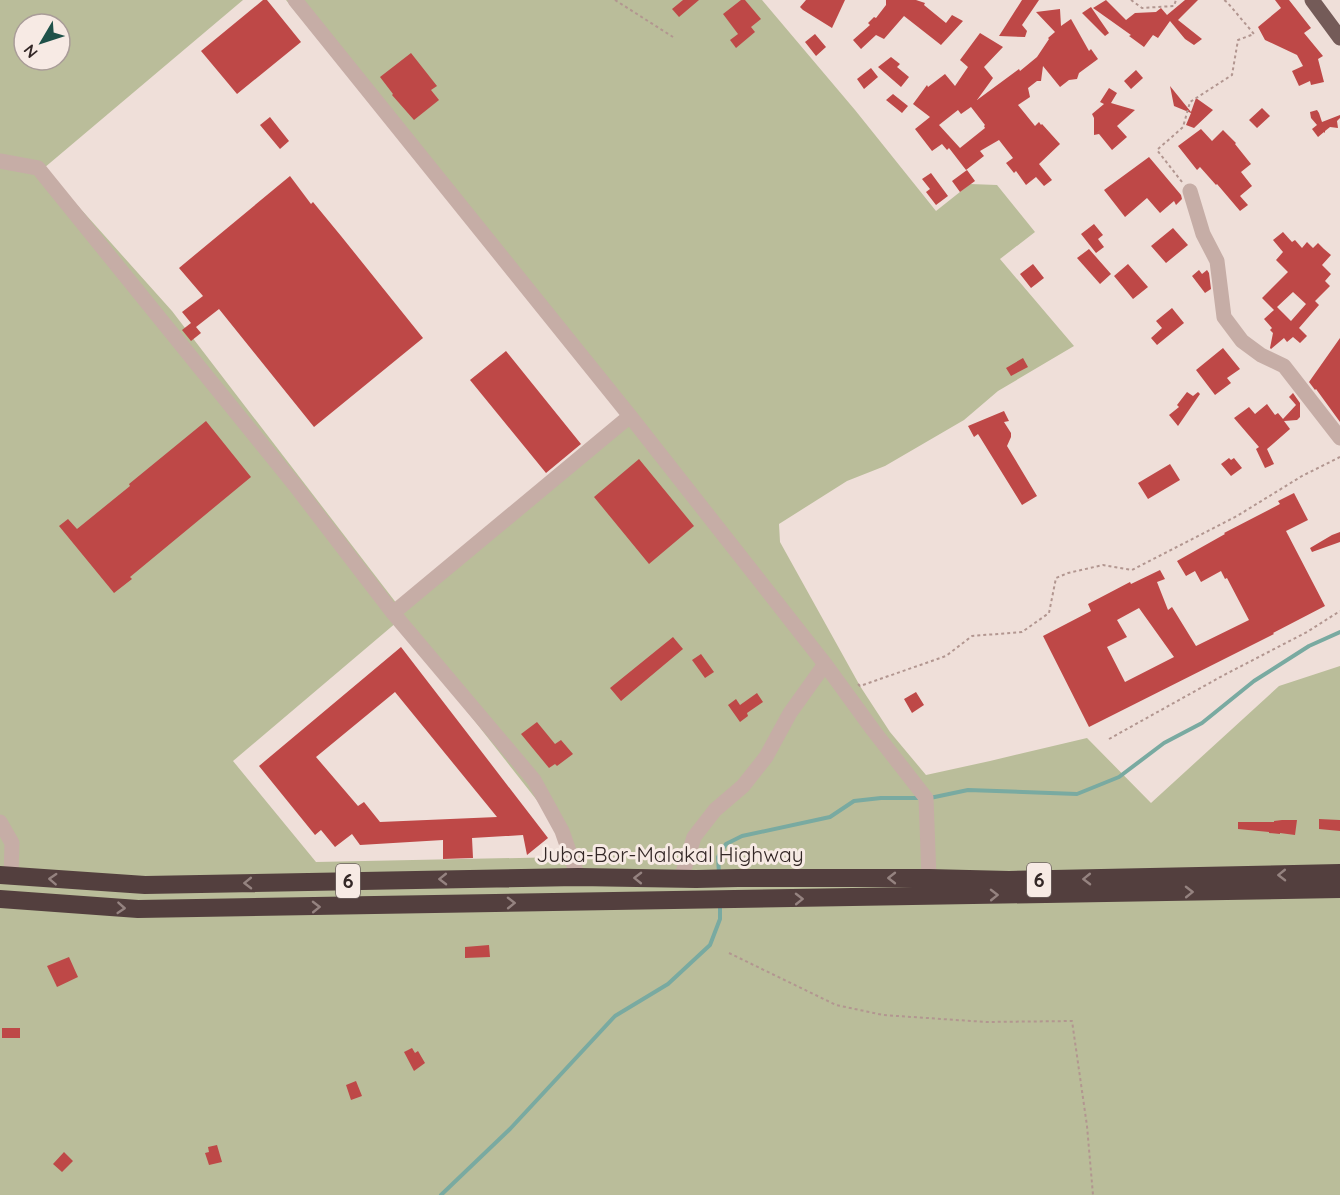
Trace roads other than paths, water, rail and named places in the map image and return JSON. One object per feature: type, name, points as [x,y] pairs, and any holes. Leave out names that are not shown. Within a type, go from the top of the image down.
[{"type":"highway","name":"Juba-Bor-Malakal Highway","points":[[5,876],[145,885],[578,877],[1009,880],[1340,873]]},
{"type":"highway","name":"Juba-Bor-Malakal Highway","points":[[0,899],[138,909],[1340,889]]},
{"type":"main road","points":[[1312,0],[1340,38]]},
{"type":"street","points":[[295,0],[630,416],[825,664],[926,798],[929,878]]},
{"type":"street","points":[[0,161],[38,168],[294,484],[393,613],[534,780],[562,831],[578,877]]},
{"type":"street","points":[[1190,191],[1203,234],[1217,261],[1224,317],[1242,341],[1261,356],[1284,366],[1340,438]]},
{"type":"street","points":[[393,613],[630,416]]},
{"type":"street","points":[[689,879],[694,837],[715,810],[743,786],[766,757],[790,713],[825,664]]},
{"type":"street","points":[[0,822],[12,843],[5,876]]},
{"type":"waterway","points":[[930,798],[968,790],[1077,794],[1119,777],[1164,743],[1202,723],[1254,681],[1309,646],[1340,632]]},
{"type":"waterway","points":[[719,874],[718,857],[726,844],[742,836],[830,817],[854,801],[920,798]]},
{"type":"waterway","points":[[441,1195],[510,1129],[615,1016],[668,984],[710,945],[720,919],[720,906]]}]
